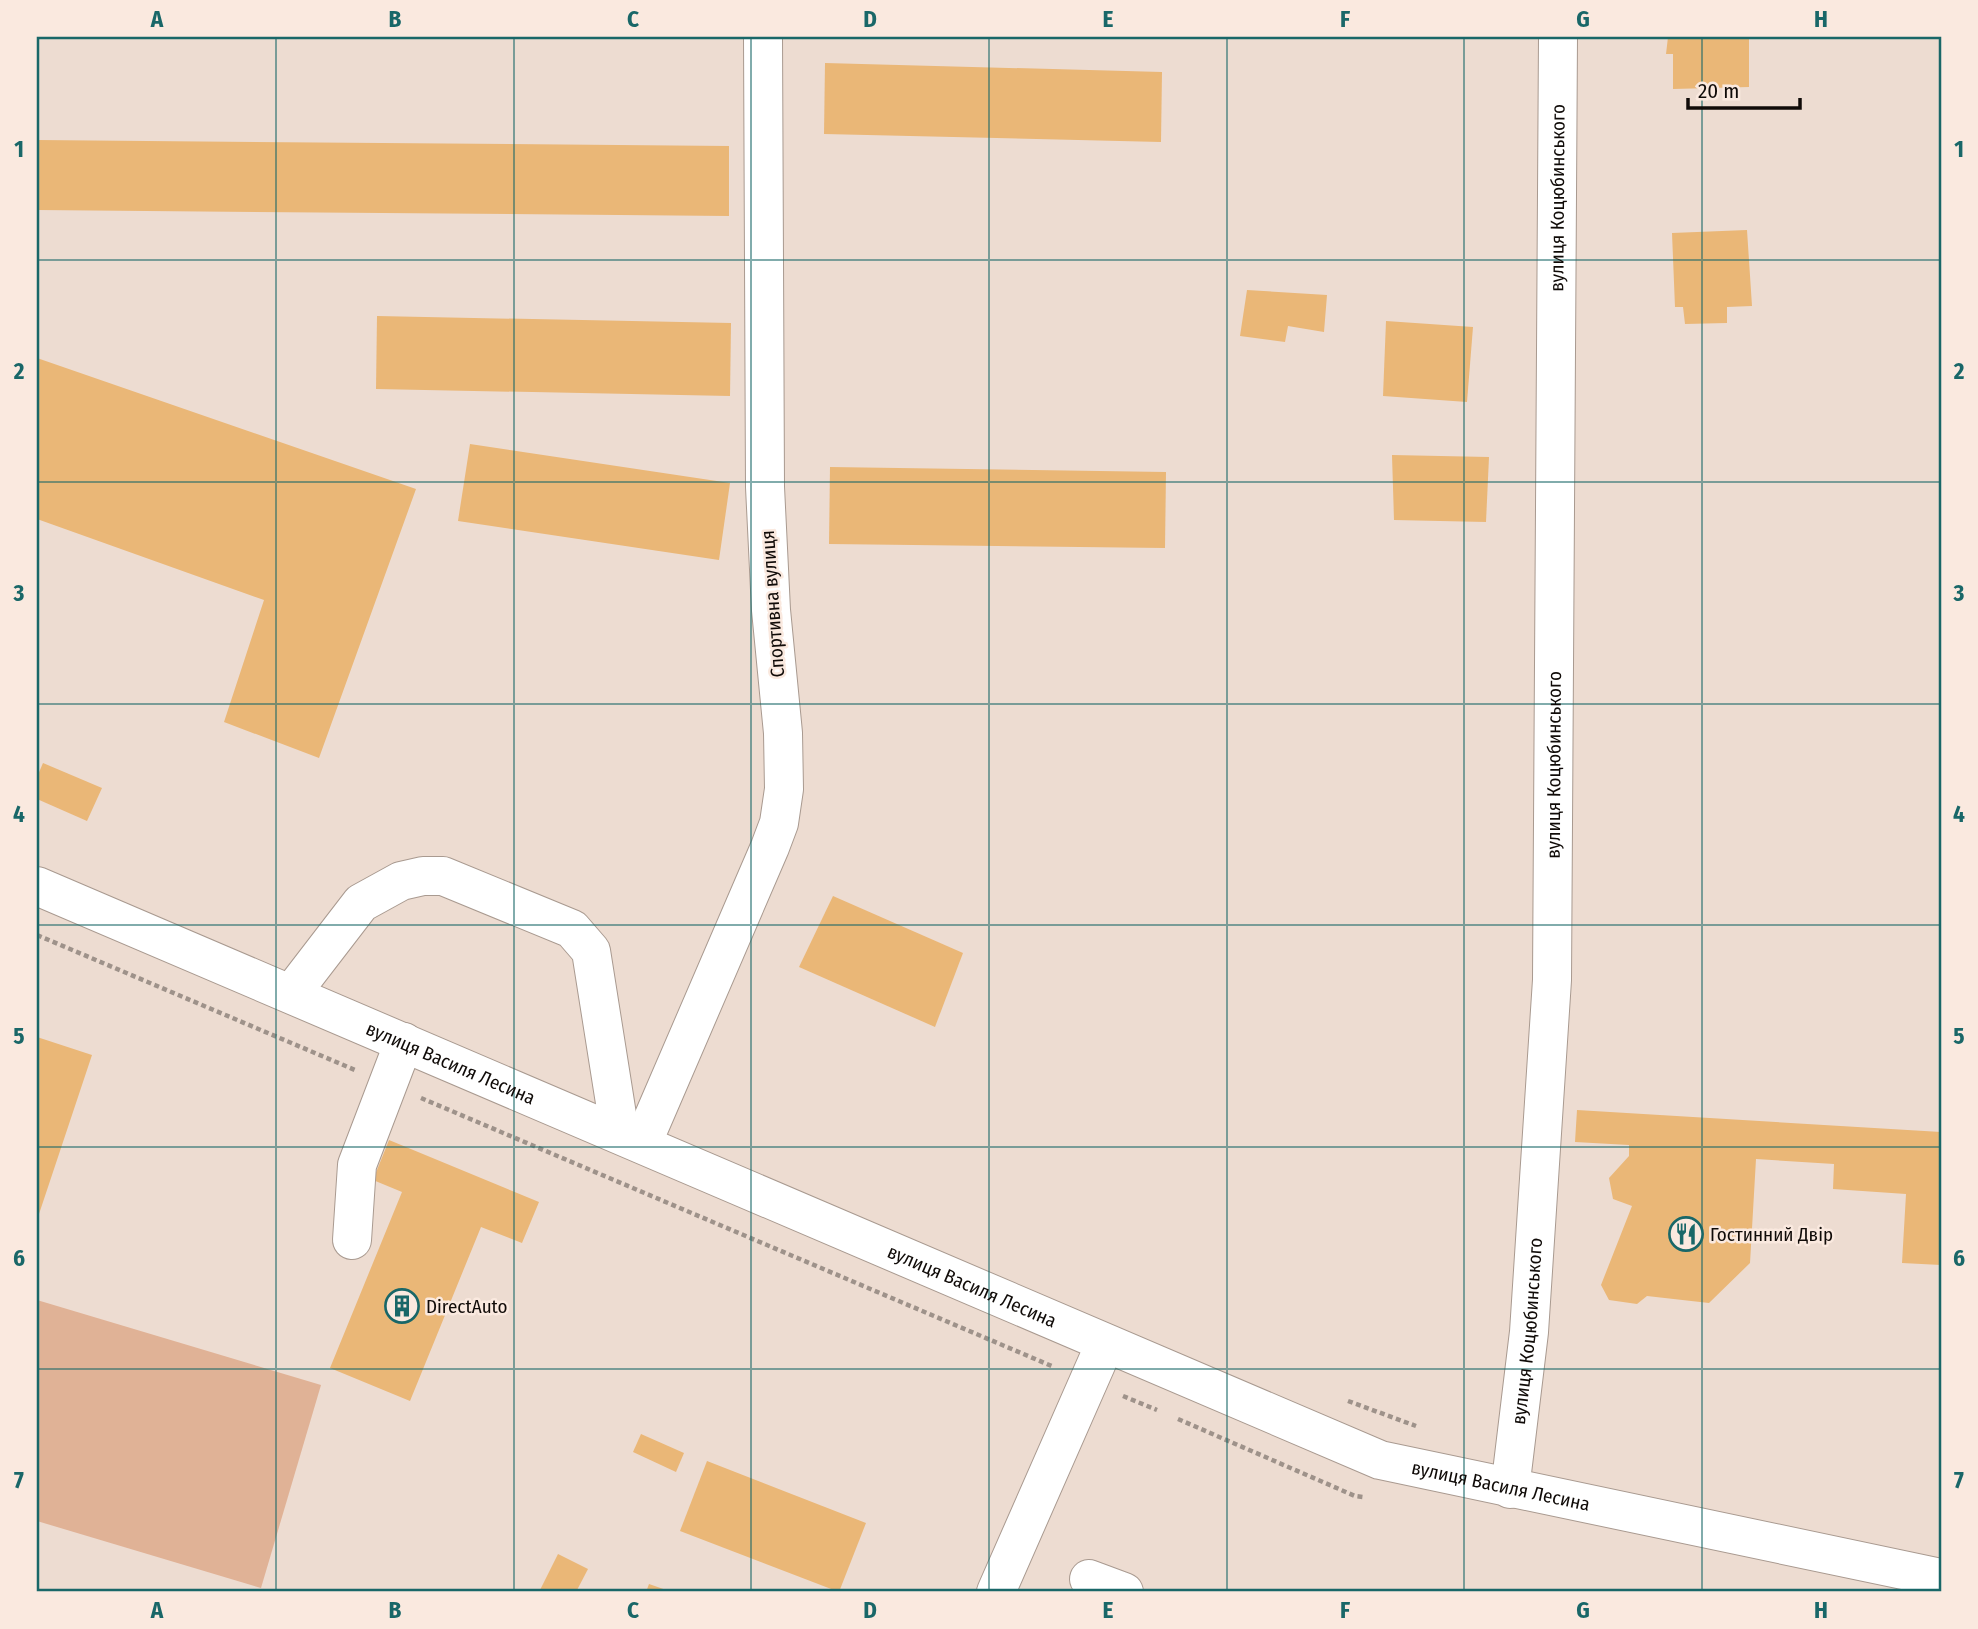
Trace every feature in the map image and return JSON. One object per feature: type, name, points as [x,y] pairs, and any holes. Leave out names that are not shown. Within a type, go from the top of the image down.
[{"type":"street","name":"Спортивна вулиця","points":[[631,1139],[770,847],[779,823],[784,789],[783,733],[771,610],[765,487],[763,37]]},
{"type":"street","name":"вулиця Коцюбинського","points":[[1510,1489],[1528,1332],[1552,980],[1558,37]]},
{"type":"street","points":[[291,994],[361,903],[401,881],[423,876],[443,876],[572,929],[591,951],[631,1139]]},
{"type":"street","name":"вулиця Василя Лесина","points":[[37,886],[1380,1460],[1941,1578]]},
{"type":"street","points":[[352,1240],[357,1165],[404,1042]]},
{"type":"street","points":[[996,1592],[1105,1344]]},
{"type":"street","points":[[1089,1579],[1124,1592]]},
{"type":"path","points":[[1339,1398],[1424,1429]]},
{"type":"shaded area","points":[[37,1300],[321,1385],[261,1588],[37,1521]]},
{"type":"building","points":[[1668,37],[1749,37],[1749,87],[1673,89],[1673,54],[1666,54]]},
{"type":"building","points":[[825,63],[1162,72],[1161,142],[824,134]]},
{"type":"building","points":[[37,140],[729,146],[729,216],[37,210]]},
{"type":"building","points":[[1747,230],[1752,306],[1727,307],[1727,323],[1685,324],[1683,307],[1675,307],[1672,233]]},
{"type":"building","points":[[1247,290],[1327,295],[1324,332],[1288,326],[1285,342],[1240,336]]},
{"type":"building","points":[[377,316],[731,323],[730,396],[376,389]]},
{"type":"building","points":[[1386,321],[1473,327],[1467,402],[1383,396]]},
{"type":"building","points":[[37,358],[416,489],[319,758],[224,722],[264,600],[37,519]]},
{"type":"building","points":[[470,444],[730,483],[719,560],[458,521]]},
{"type":"building","points":[[1392,455],[1489,457],[1486,522],[1394,520]]},
{"type":"building","points":[[830,467],[1166,472],[1165,548],[829,544]]},
{"type":"building","points":[[43,763],[102,788],[87,821],[37,799],[37,777]]},
{"type":"building","points":[[833,896],[963,953],[935,1027],[799,967]]},
{"type":"building","points":[[37,1037],[92,1055],[37,1220]]},
{"type":"building","name":"Гостинний Двір","points":[[1577,1110],[1941,1132],[1941,1265],[1902,1263],[1906,1194],[1833,1189],[1834,1164],[1756,1159],[1750,1263],[1709,1303],[1647,1296],[1637,1304],[1609,1300],[1601,1285],[1632,1206],[1613,1199],[1609,1178],[1629,1156],[1629,1145],[1575,1142]]},
{"type":"building","name":"DirectAuto","points":[[389,1140],[539,1202],[522,1243],[481,1227],[410,1401],[330,1368],[402,1192],[373,1180]]},
{"type":"building","points":[[641,1434],[684,1453],[676,1472],[633,1452]]},
{"type":"building","points":[[707,1461],[866,1523],[839,1592],[680,1531]]},
{"type":"building","points":[[558,1554],[588,1569],[576,1592],[539,1592]]},
{"type":"building","points":[[649,1584],[672,1592],[646,1592]]},
{"type":"place","name":"Гостинний Двір","points":[[1686,1234]]},
{"type":"place","name":"DirectAuto","points":[[402,1306]]}]
